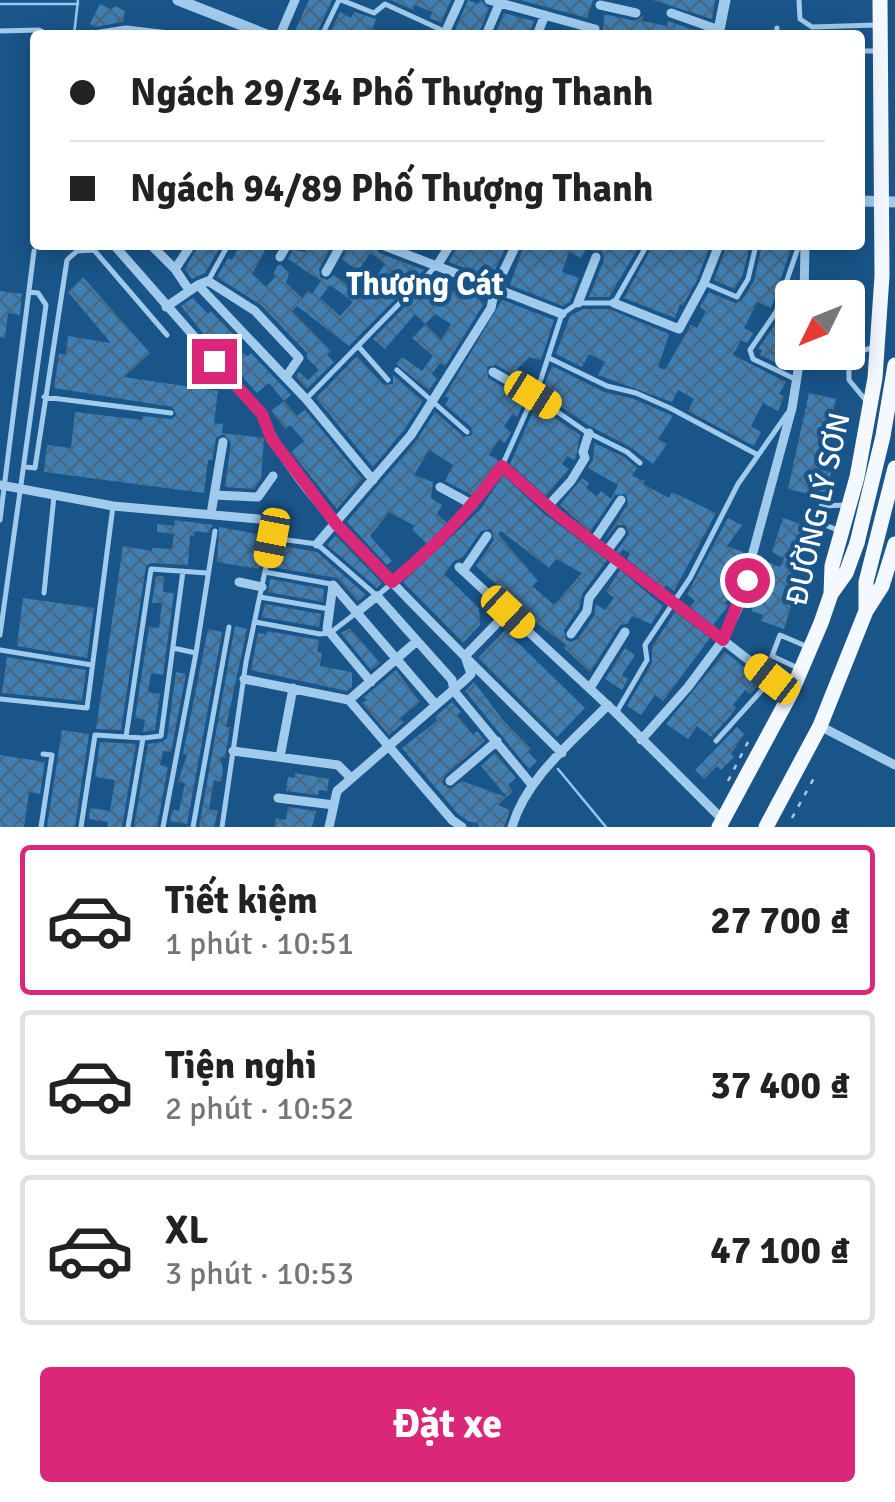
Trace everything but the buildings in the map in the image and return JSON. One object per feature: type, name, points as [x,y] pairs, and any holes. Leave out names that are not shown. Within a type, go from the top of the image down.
[{"type":"highway","name":"ĐƯỜNG LÝ SƠN","points":[[721,823],[792,693],[831,594],[832,566],[850,506],[870,405],[889,239],[889,138],[880,0]]},
{"type":"highway","points":[[831,594],[846,573],[857,543],[884,436],[895,365]]},
{"type":"highway","points":[[866,611],[866,582],[895,468]]},
{"type":"highway","points":[[766,827],[820,726],[866,611],[882,586],[895,544]]},
{"type":"street","points":[[178,0],[255,30]]},
{"type":"street","points":[[282,30],[295,0]]},
{"type":"street","points":[[446,30],[460,0]]},
{"type":"street","points":[[489,0],[588,30]]},
{"type":"street","points":[[719,30],[726,0]]},
{"type":"street","points":[[488,30],[501,1]]},
{"type":"street","points":[[594,30],[600,3],[636,12]]},
{"type":"street","points":[[671,13],[711,30]]},
{"type":"street","points":[[538,30],[545,15]]},
{"type":"street","points":[[118,250],[262,414],[271,438],[336,524],[562,753]]},
{"type":"street","points":[[155,250],[198,285],[286,377],[373,480]]},
{"type":"street","points":[[176,269],[188,250]]},
{"type":"street","points":[[280,258],[284,250]]},
{"type":"street","points":[[326,272],[338,250]]},
{"type":"street","points":[[397,250],[562,314]]},
{"type":"street","points":[[438,264],[447,250]]},
{"type":"street","points":[[316,544],[411,435],[491,308],[514,250]]},
{"type":"street","points":[[679,330],[717,250]]},
{"type":"street","points":[[802,250],[803,280]]},
{"type":"street","points":[[578,302],[596,257]]},
{"type":"street","points":[[166,308],[198,285]]},
{"type":"street","points":[[198,285],[254,311],[299,358],[286,377]]},
{"type":"street","points":[[614,304],[679,330],[687,341]]},
{"type":"street","points":[[641,740],[723,640],[738,608],[756,552],[798,370]]},
{"type":"street","points":[[493,372],[533,395]]},
{"type":"street","points":[[548,506],[585,458],[589,433]]},
{"type":"street","points":[[212,514],[224,442]]},
{"type":"street","points":[[214,494],[258,498],[273,476]]},
{"type":"street","points":[[3,486],[114,506],[258,519]]},
{"type":"street","points":[[440,487],[473,505]]},
{"type":"street","points":[[593,542],[620,500]]},
{"type":"street","points":[[606,552],[621,532]]},
{"type":"street","points":[[487,536],[461,569],[608,705],[721,823]]},
{"type":"street","points":[[572,634],[587,612],[588,598],[617,561]]},
{"type":"street","points":[[239,582],[261,592]]},
{"type":"street","points":[[333,584],[330,633],[371,682]]},
{"type":"street","points":[[333,584],[436,705]]},
{"type":"street","points":[[356,613],[377,596],[452,680],[454,691],[532,785]]},
{"type":"street","points":[[465,656],[508,612]]},
{"type":"street","points":[[590,688],[625,632]]},
{"type":"street","points":[[723,640],[792,693]]},
{"type":"street","points":[[349,700],[417,641]]},
{"type":"street","points":[[329,827],[337,792],[470,674],[465,656]]},
{"type":"street","points":[[244,679],[349,700],[462,827]]},
{"type":"street","points":[[280,757],[293,688]]},
{"type":"street","points":[[512,827],[532,785],[608,705]]},
{"type":"street","points":[[820,726],[895,765]]},
{"type":"street","points":[[450,781],[498,741]]},
{"type":"street","points":[[233,751],[338,765],[351,778]]},
{"type":"street","points":[[278,798],[334,805]]},
{"type":"lane","points":[[325,30],[340,0],[374,13],[385,4],[439,30]]},
{"type":"lane","points":[[799,0],[800,19],[812,27],[880,25]]},
{"type":"lane","points":[[0,30],[30,30]]},
{"type":"lane","points":[[865,51],[881,51]]},
{"type":"lane","points":[[26,468],[36,468],[67,260],[77,251],[94,250],[167,335]]},
{"type":"lane","points":[[198,285],[224,250]]},
{"type":"lane","points":[[222,827],[244,679],[272,538],[316,544],[377,596],[426,554],[473,505],[502,466],[549,358],[562,314],[578,302],[614,304],[644,250]]},
{"type":"lane","points":[[704,284],[737,297],[748,279],[755,250]]},
{"type":"lane","points":[[797,380],[753,359],[750,350],[776,312],[800,250]]},
{"type":"lane","points":[[0,520],[34,251]]},
{"type":"lane","points":[[306,399],[438,264]]},
{"type":"lane","points":[[0,635],[46,305],[38,294],[29,292]]},
{"type":"lane","points":[[870,405],[849,380],[849,365],[861,351],[878,346]]},
{"type":"lane","points":[[360,347],[388,380]]},
{"type":"lane","points":[[549,358],[607,386],[670,408],[758,456]]},
{"type":"lane","points":[[397,370],[467,432]]},
{"type":"lane","points":[[533,395],[640,462]]},
{"type":"lane","points":[[44,397],[171,413]]},
{"type":"lane","points":[[616,713],[648,660],[645,645],[690,578],[738,484],[792,408]]},
{"type":"lane","points":[[502,466],[617,561],[723,640]]},
{"type":"lane","points":[[44,592],[54,496]]},
{"type":"lane","points":[[0,699],[87,708],[114,506]]},
{"type":"lane","points":[[842,532],[815,522],[821,506],[850,506]]},
{"type":"lane","points":[[163,827],[214,532]]},
{"type":"lane","points":[[126,737],[151,568],[208,573]]},
{"type":"lane","points":[[80,827],[96,735],[160,736],[184,571]]},
{"type":"lane","points":[[265,572],[333,584]]},
{"type":"lane","points":[[261,592],[329,609]]},
{"type":"lane","points":[[255,622],[320,634],[330,633],[356,613]]},
{"type":"lane","points":[[193,827],[229,627]]},
{"type":"lane","points":[[802,670],[772,656],[780,636],[811,648]]},
{"type":"lane","points":[[172,648],[196,652]]},
{"type":"lane","points":[[0,650],[92,665]]},
{"type":"lane","points":[[716,741],[772,679]]},
{"type":"lane","points":[[128,827],[143,738]]},
{"type":"lane","points":[[41,827],[52,755],[42,754]]},
{"type":"path","points":[[728,780],[751,736]]},
{"type":"path","points":[[792,818],[815,776]]},
{"type":"waterway","points":[[75,30],[78,0]]},
{"type":"waterway","points":[[0,4],[78,4]]},
{"type":"waterway","points":[[558,769],[606,827]]},
{"type":"district","name":"Thượng Cát","points":[[425,284]]},
{"type":"route","points":[[214,361],[262,414],[271,438],[336,524],[392,582],[426,554],[473,505],[502,466],[559,516],[723,640],[747,580]]}]
